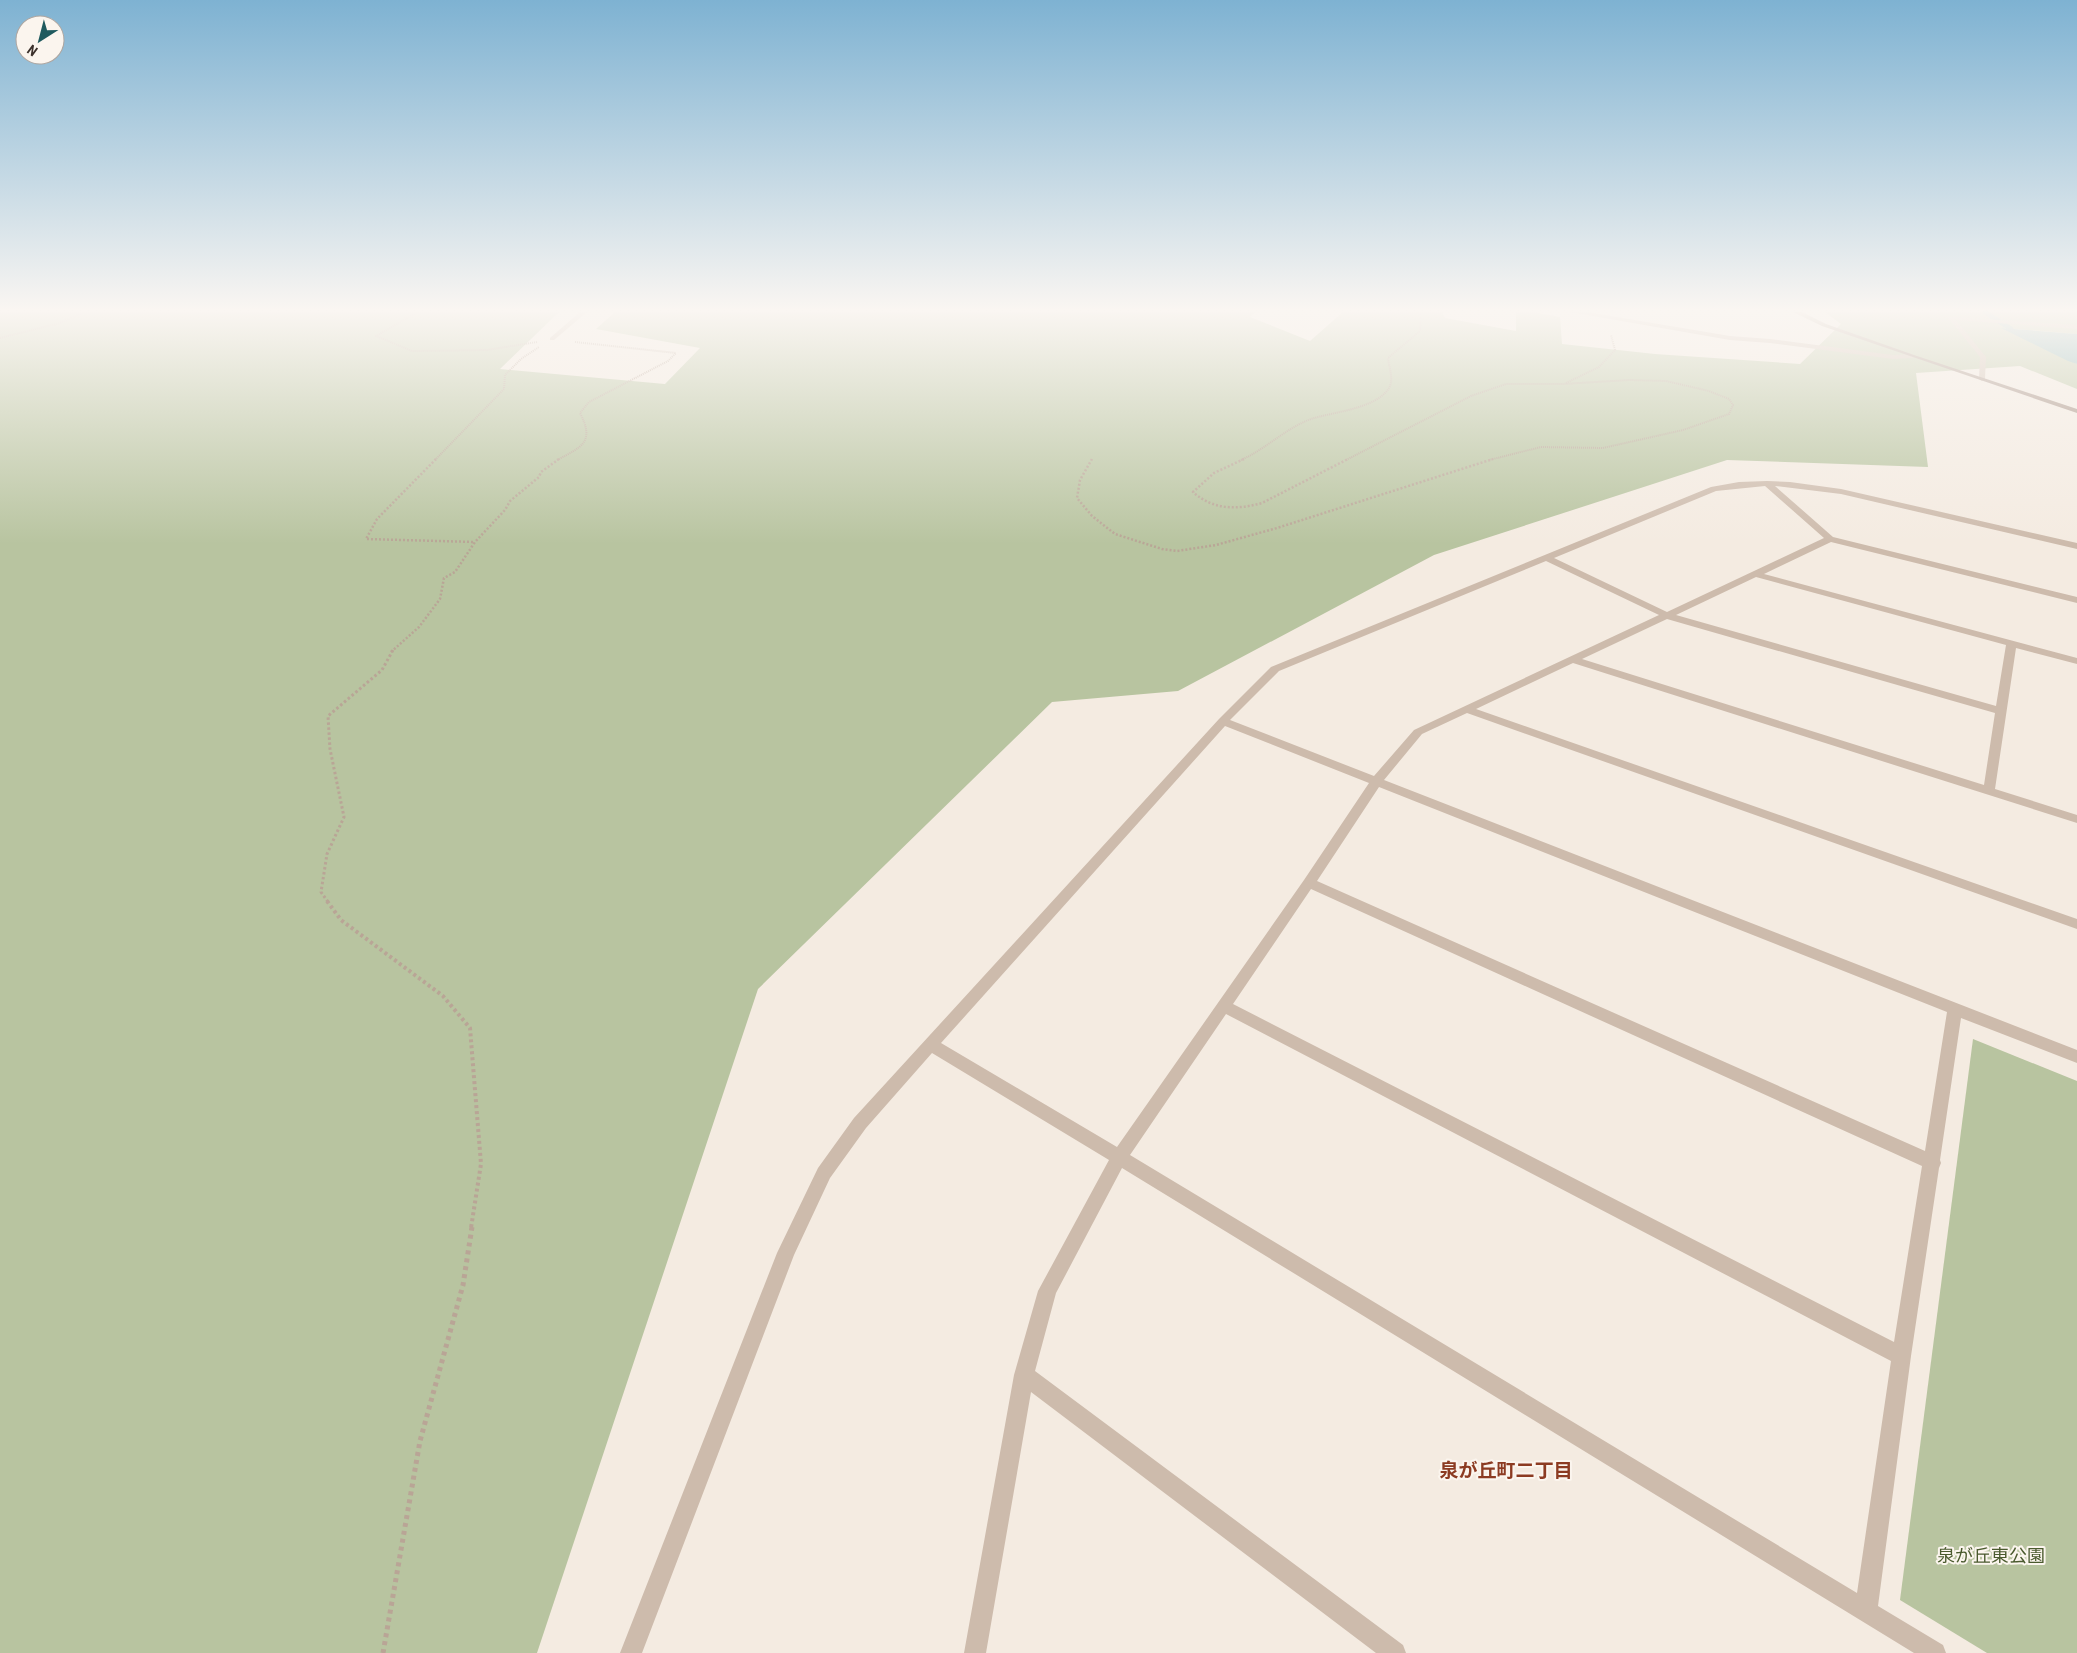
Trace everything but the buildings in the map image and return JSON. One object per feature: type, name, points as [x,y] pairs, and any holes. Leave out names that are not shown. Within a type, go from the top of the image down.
[{"type":"street","points":[[2012,389],[2077,411]]},
{"type":"street","points":[[631,1653],[786,1253],[824,1173],[860,1123],[1223,721],[1275,669],[1544,557],[1714,489],[1750,482],[1823,487],[2077,546]]},
{"type":"street","points":[[1767,482],[1830,539],[2077,600]]},
{"type":"street","points":[[975,1653],[1024,1375],[1047,1291],[1119,1157],[1309,883],[1376,782],[1418,732],[1830,539]]},
{"type":"street","points":[[1544,557],[1668,616],[2001,711]]},
{"type":"street","points":[[1755,574],[2077,661]]},
{"type":"street","points":[[1989,791],[2011,644]]},
{"type":"street","points":[[1574,660],[2077,819]]},
{"type":"street","points":[[1466,709],[2077,924]]},
{"type":"street","points":[[1223,721],[2077,1057]]},
{"type":"street","points":[[1309,883],[1933,1163]]},
{"type":"street","points":[[1224,1006],[1902,1356]]},
{"type":"street","points":[[1866,1610],[1902,1356],[1955,1010]]},
{"type":"street","points":[[930,1045],[1119,1157],[1935,1653]]},
{"type":"street","points":[[1024,1375],[1395,1653]]},
{"type":"path","points":[[475,542],[366,539],[376,519],[504,389]]},
{"type":"path","points":[[383,1653],[420,1441],[463,1285],[480,1164],[470,1028],[443,996],[341,920],[321,892],[327,854],[344,817],[330,749],[328,716],[382,670],[390,652],[419,627],[440,599],[444,578],[455,572],[475,542],[505,510],[510,501],[539,477],[541,472],[557,460],[577,450],[586,438],[587,427],[580,413],[589,402],[614,389]]},
{"type":"path","points":[[1388,389],[1368,404],[1303,422],[1252,455],[1224,466],[1202,479],[1193,492],[1201,500],[1218,506],[1246,508],[1262,503],[1488,389]]},
{"type":"path","points":[[1092,459],[1080,480],[1076,498],[1092,516],[1115,534],[1162,549],[1177,551],[1216,545],[1276,528],[1512,454],[1541,447],[1603,448],[1683,430],[1729,414],[1733,405],[1729,399],[1701,389]]},
{"type":"green space","points":[[0,389],[1918,389],[1928,467],[1727,460],[1434,555],[1178,691],[1052,702],[758,989],[537,1653],[0,1653]]},
{"type":"green space","name":"泉が丘東公園","points":[[1973,1039],[2077,1081],[2077,1653],[1987,1653],[1900,1600]]},
{"type":"district","name":"泉が丘町二丁目","points":[[1506,1470]]}]
